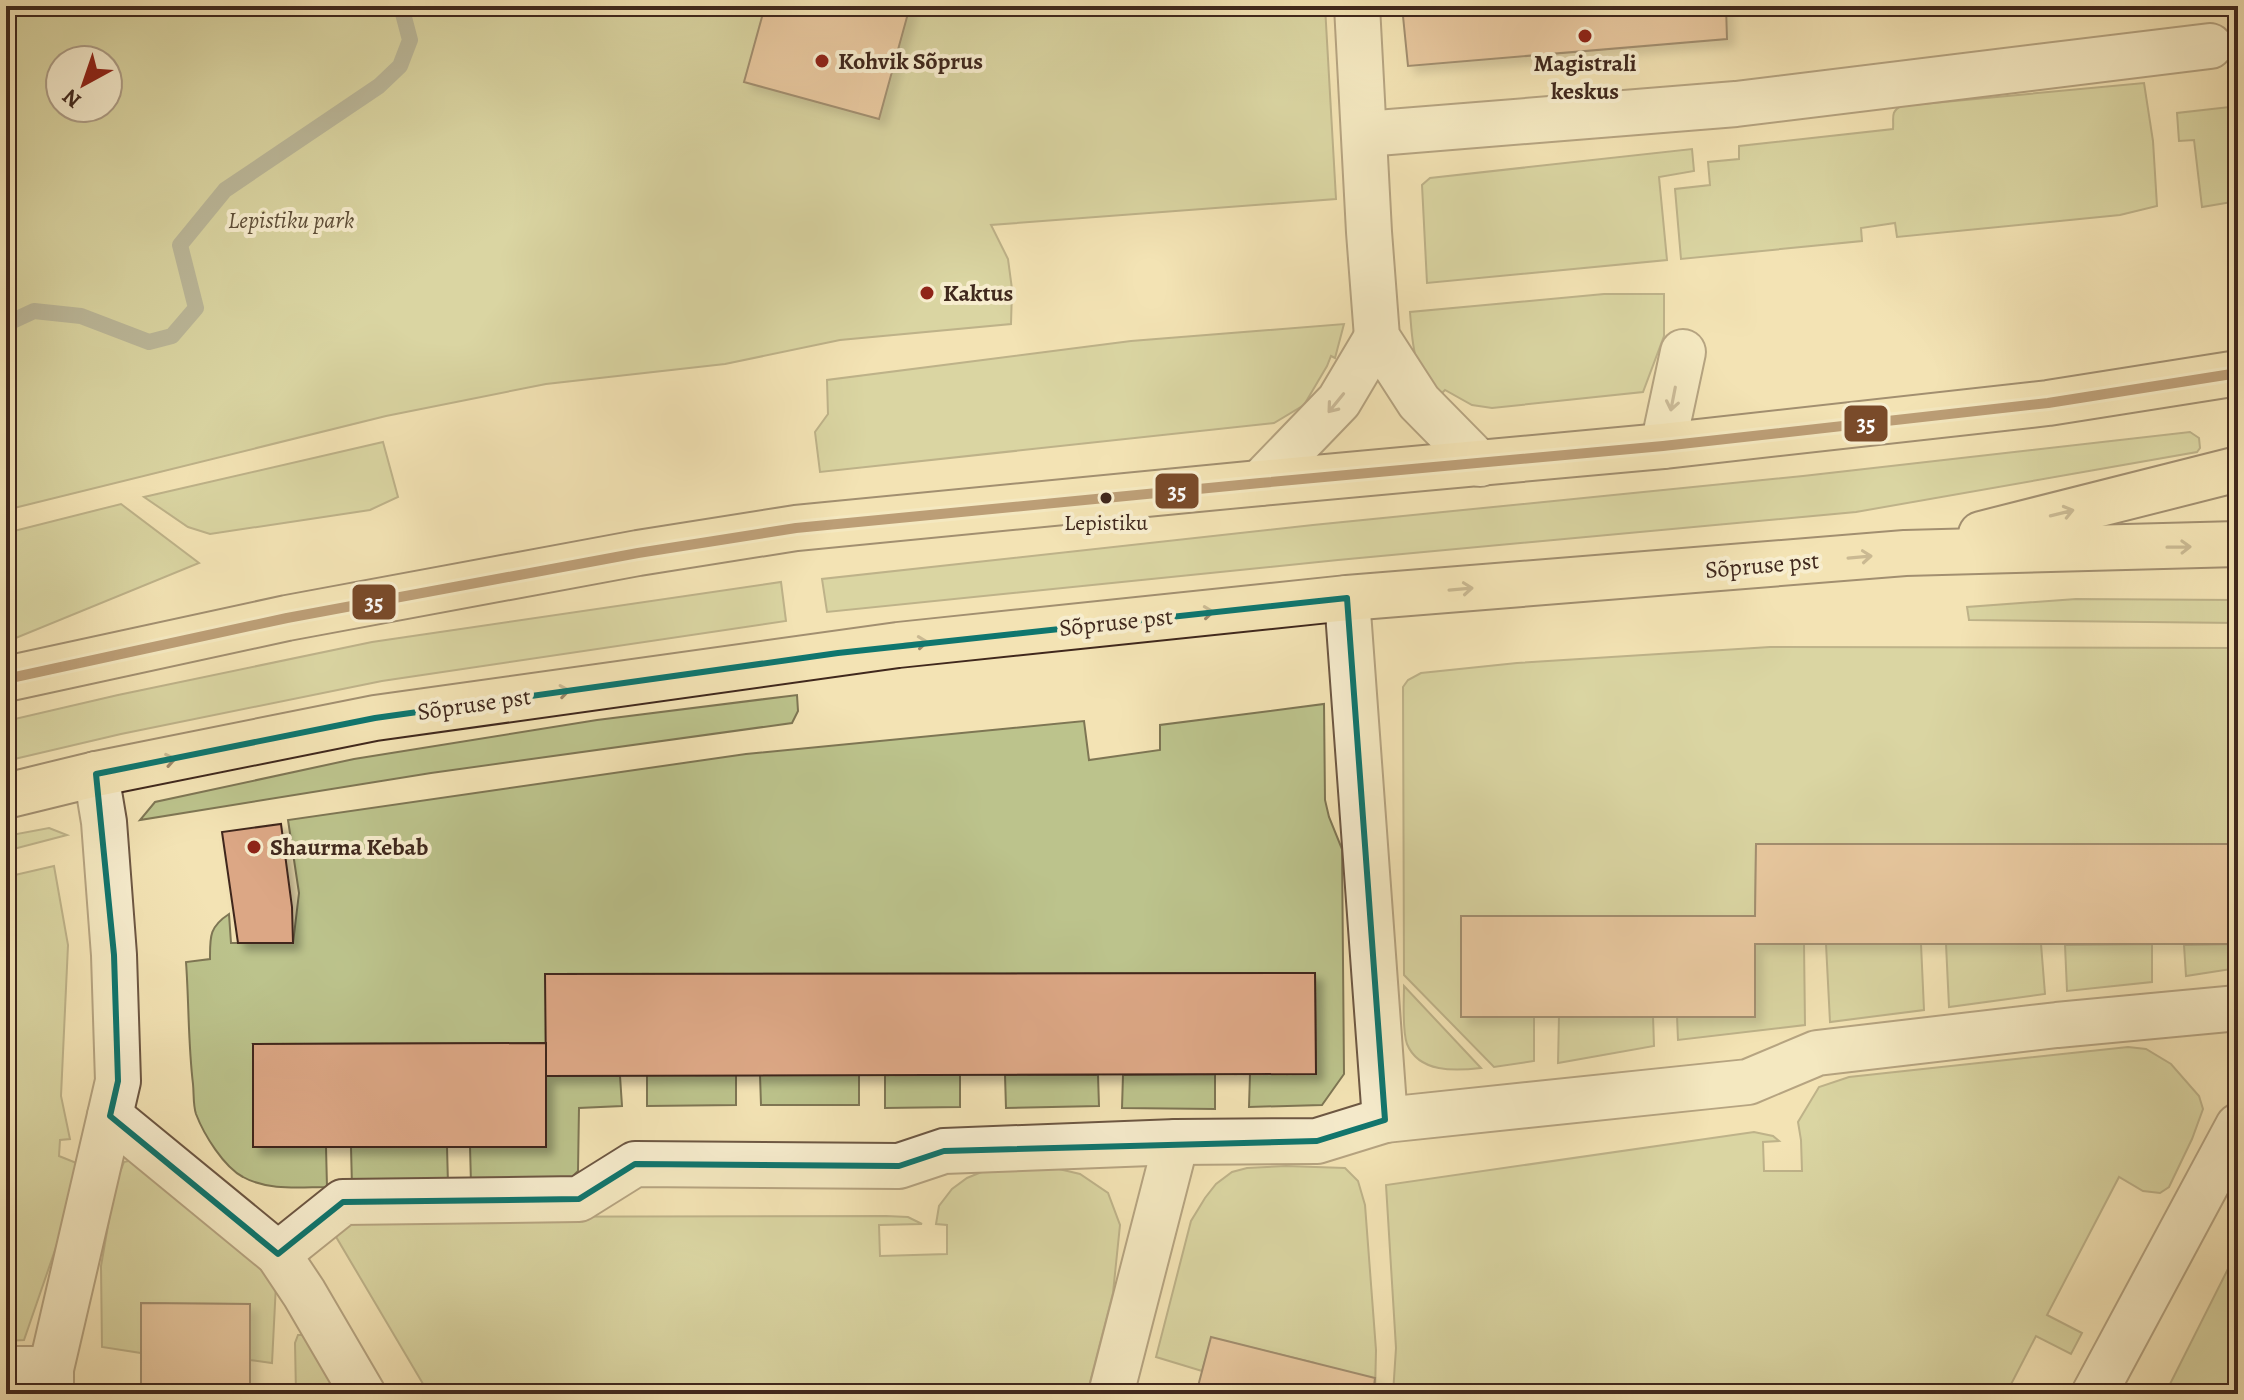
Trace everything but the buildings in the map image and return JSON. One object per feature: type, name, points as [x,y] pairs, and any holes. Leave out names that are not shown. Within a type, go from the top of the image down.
[{"type":"main road","points":[[6,679],[287,618],[638,553],[796,528],[1663,446],[2048,403],[2238,373]]},
{"type":"main road","points":[[1905,553],[2238,469]]},
{"type":"main road","name":"Sõpruse pst","points":[[6,796],[96,774],[375,718],[898,645],[1347,598],[1905,553],[2238,544]]},
{"type":"street","points":[[1357,6],[1377,337],[1419,402],[1480,464]]},
{"type":"street","points":[[1365,134],[1736,104],[2210,46]]},
{"type":"street","points":[[1260,483],[1339,401],[1377,337]]},
{"type":"street","points":[[1663,446],[1683,352]]},
{"type":"street","points":[[1347,598],[1385,1120]]},
{"type":"street","points":[[6,1369],[51,1382],[118,1081],[114,955],[104,822],[96,774]]},
{"type":"street","points":[[278,1254],[343,1202],[579,1199],[635,1164],[899,1166],[944,1151],[1176,1142],[1317,1141],[1385,1120],[1748,1082],[1817,1053],[2238,1008]]},
{"type":"street","points":[[110,1116],[278,1254],[363,1394]]},
{"type":"street","points":[[2094,1394],[2238,1126]]},
{"type":"street","points":[[1111,1394],[1176,1142]]},
{"type":"highlighted area","points":[[1347,598],[1385,1120],[1317,1141],[944,1151],[899,1166],[635,1164],[579,1199],[343,1202],[278,1254],[110,1116],[118,1081],[114,955],[96,774],[375,718],[838,653]]},
{"type":"green space","name":"Lepistiku park","points":[[6,6],[1325,6],[1336,199],[991,225],[1008,259],[1012,289],[1011,324],[840,340],[725,364],[546,384],[386,416],[6,510]]},
{"type":"green space","points":[[2144,83],[2153,141],[2157,206],[2120,215],[1897,237],[1895,223],[1861,228],[1862,241],[1681,259],[1675,189],[1710,185],[1708,162],[1739,159],[1739,146],[1893,129],[1894,113],[1901,106]]},
{"type":"green space","points":[[2238,106],[2238,201],[2202,207],[2194,140],[2179,141],[2177,113]]},
{"type":"green space","points":[[1692,149],[1694,171],[1659,177],[1667,260],[1427,283],[1422,185],[1430,178]]},
{"type":"green space","points":[[1604,294],[1664,294],[1664,336],[1643,392],[1492,408],[1472,405],[1445,390],[1441,394],[1419,366],[1410,312]]},
{"type":"green space","points":[[1344,324],[1335,358],[1331,356],[1304,405],[1274,423],[820,472],[815,432],[828,414],[827,380],[1131,341]]},
{"type":"green space","points":[[2190,432],[2199,438],[2200,448],[2197,452],[1856,512],[827,612],[822,579],[1313,525],[1803,476]]},
{"type":"green space","points":[[383,442],[398,497],[370,510],[210,534],[188,527],[144,497]]},
{"type":"green space","points":[[121,504],[199,563],[6,642],[6,533]]},
{"type":"green space","points":[[781,582],[786,621],[382,681],[121,734],[6,761],[6,721],[118,695],[372,642]]},
{"type":"green space","points":[[2076,599],[2238,600],[2238,623],[1969,620],[1967,607]]},
{"type":"green space","points":[[1770,647],[2238,648],[2236,844],[1756,844],[1755,916],[1462,916],[1461,1016],[1534,1016],[1534,1061],[1494,1067],[1404,975],[1403,687],[1408,680],[1421,673],[1517,663]]},
{"type":"green space","points":[[797,695],[798,711],[792,723],[431,773],[140,820],[155,802],[354,759],[597,720]]},
{"type":"green space","points":[[1324,704],[1325,800],[1342,849],[1344,1074],[1322,1105],[1249,1107],[1250,1074],[1316,1074],[1315,973],[546,974],[546,1043],[253,1044],[326,1147],[327,1187],[273,1186],[243,1177],[215,1150],[196,1114],[186,962],[210,959],[212,933],[229,914],[231,943],[293,943],[299,893],[288,820],[746,754],[1084,721],[1089,760],[1160,750],[1160,725]]},
{"type":"green space","points":[[49,828],[67,835],[6,851],[6,836]]},
{"type":"green space","points":[[54,866],[68,945],[61,1096],[70,1139],[60,1140],[59,1156],[84,1166],[24,1340],[6,1341],[6,877]]},
{"type":"green space","points":[[2236,872],[2238,968],[2186,976],[2184,945],[2236,944]]},
{"type":"green space","points":[[1755,944],[1804,944],[1805,1025],[1678,1040],[1677,1016],[1755,1017]]},
{"type":"green space","points":[[1826,944],[1921,944],[1924,1010],[1830,1022]]},
{"type":"green space","points":[[1946,944],[2041,944],[2045,994],[1949,1007]]},
{"type":"green space","points":[[2152,944],[2152,982],[2067,991],[2065,945]]},
{"type":"green space","points":[[1404,986],[1481,1068],[1439,1068],[1420,1060],[1413,1053],[1404,1031]]},
{"type":"green space","points":[[1559,1016],[1653,1016],[1654,1046],[1558,1063]]},
{"type":"green space","points":[[2128,1047],[2146,1049],[2171,1064],[2199,1096],[2203,1109],[2169,1187],[2160,1193],[2143,1191],[2119,1177],[2047,1315],[2082,1333],[2071,1354],[2036,1336],[2006,1394],[1393,1394],[1396,1348],[1386,1185],[1754,1132],[1773,1136],[1779,1141],[1763,1142],[1764,1171],[1802,1171],[1798,1122],[1819,1087],[1849,1077]]},
{"type":"green space","points":[[1215,1074],[1215,1109],[1122,1108],[1123,1075]]},
{"type":"green space","points":[[647,1075],[736,1075],[736,1105],[647,1106]]},
{"type":"green space","points":[[760,1075],[859,1075],[859,1105],[761,1105]]},
{"type":"green space","points":[[885,1075],[960,1075],[960,1107],[885,1108]]},
{"type":"green space","points":[[1005,1075],[1098,1075],[1099,1106],[1006,1108]]},
{"type":"green space","points":[[546,1076],[620,1076],[622,1106],[579,1108],[578,1171],[571,1178],[471,1184],[470,1146]]},
{"type":"green space","points":[[351,1147],[447,1147],[448,1184],[352,1187]]},
{"type":"green space","points":[[137,1159],[266,1269],[276,1284],[272,1363],[250,1360],[249,1304],[141,1303],[141,1353],[102,1347],[101,1266],[115,1185],[124,1162]]},
{"type":"green space","points":[[1042,1165],[1080,1174],[1108,1193],[1120,1225],[1113,1293],[1087,1394],[429,1394],[332,1230],[354,1217],[886,1216],[908,1217],[922,1224],[879,1225],[880,1256],[947,1254],[947,1225],[936,1224],[939,1206],[952,1189],[967,1178],[996,1166]]},
{"type":"green space","points":[[1286,1166],[1345,1168],[1358,1181],[1365,1205],[1376,1350],[1375,1394],[1308,1394],[1315,1363],[1212,1338],[1202,1371],[1156,1357],[1191,1221],[1205,1198],[1216,1184],[1232,1172]]},
{"type":"green space","points":[[2238,1249],[2238,1352],[2230,1371],[2238,1375],[2238,1394],[2165,1394]]},
{"type":"green space","points":[[298,1335],[308,1335],[343,1394],[296,1394],[295,1343]]},
{"type":"waterway","points":[[6,324],[34,311],[81,316],[149,342],[172,336],[196,308],[180,245],[225,190],[379,86],[400,66],[410,40],[401,6]]},
{"type":"transit line","name":"35","points":[[6,679],[287,618],[638,553],[796,528],[1663,446],[2048,403],[2238,373]]},
{"type":"place","name":"Magistrali keskus","points":[[1585,36]]},
{"type":"place","name":"Kohvik Sõprus","points":[[822,61]]},
{"type":"place","name":"Kaktus","points":[[927,293]]},
{"type":"place","name":"Lepistiku","points":[[1106,498]]},
{"type":"place","name":"Shaurma Kebab","points":[[254,847]]}]
